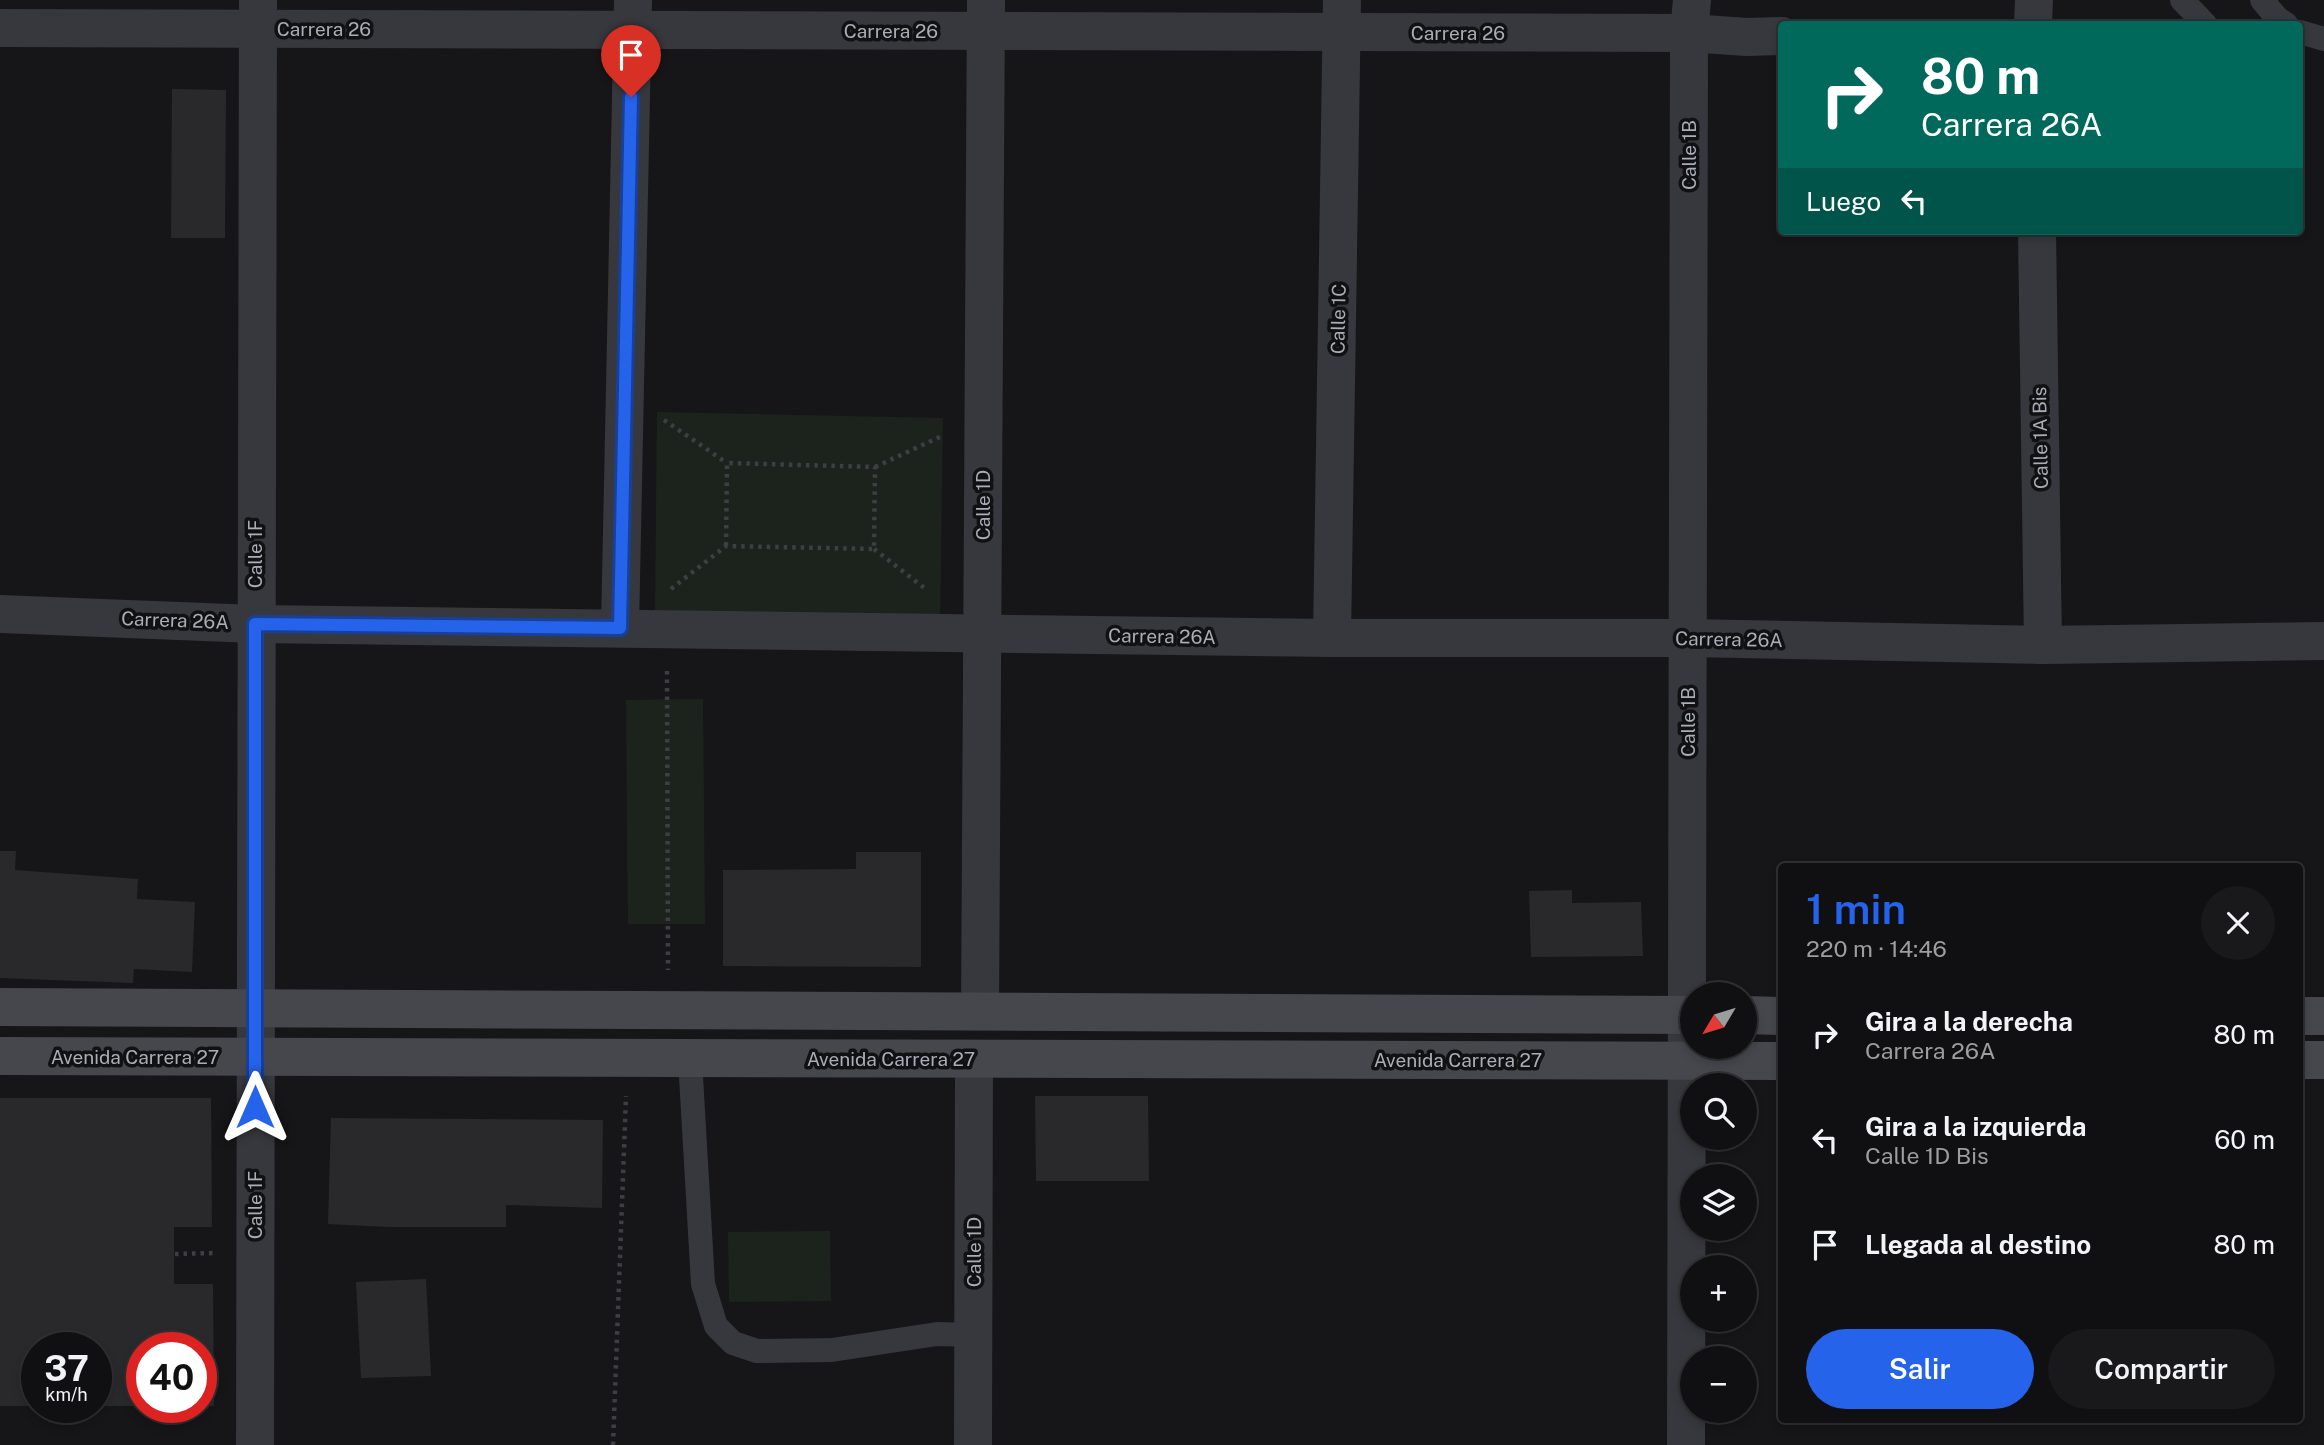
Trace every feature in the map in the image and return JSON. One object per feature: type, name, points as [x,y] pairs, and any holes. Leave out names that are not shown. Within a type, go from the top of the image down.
[{"type":"main road","points":[[0,1007],[1680,1015]]},
{"type":"main road","points":[[1757,1015],[1778,1016]]},
{"type":"main road","points":[[2303,1016],[2324,1016]]},
{"type":"main road","name":"Avenida Carrera 27","points":[[0,1056],[1778,1061]]},
{"type":"main road","points":[[2303,1060],[2324,1060]]},
{"type":"street","points":[[2033,21],[2034,0]]},
{"type":"street","name":"Carrera 26","points":[[0,28],[258,14],[1690,16],[1747,37],[1778,36]]},
{"type":"street","name":"Calle 1F","points":[[255,1445],[258,14]]},
{"type":"street","points":[[620,628],[632,15]]},
{"type":"street","name":"Calle 1D","points":[[980,1010],[987,123],[985,16]]},
{"type":"street","name":"Calle 1C","points":[[1332,638],[1343,16]]},
{"type":"street","name":"Calle 1B","points":[[1689,982],[1690,16]]},
{"type":"street","name":"Calle 1A Bis","points":[[2037,235],[2043,645]]},
{"type":"street","name":"Carrera 26A","points":[[0,614],[255,624],[1332,638],[1688,638],[2043,645],[2324,641]]},
{"type":"street","name":"Calle 1D","points":[[973,1445],[974,1060]]},
{"type":"street","name":"Calle 1B","points":[[1686,1061],[1686,1445]]},
{"type":"lane","points":[[2182,0],[2202,21]]},
{"type":"lane","points":[[2262,0],[2281,21]]},
{"type":"lane","points":[[2303,33],[2324,40]]},
{"type":"lane","points":[[2303,44],[2324,40]]},
{"type":"lane","points":[[690,1059],[702,1284],[716,1326],[733,1343],[757,1351],[832,1350],[937,1334],[974,1335]]},
{"type":"path","points":[[625,392],[727,463],[875,467],[983,416]]},
{"type":"path","points":[[727,463],[726,546],[739,547],[874,550],[875,467]]},
{"type":"path","points":[[668,1009],[669,628]]},
{"type":"path","points":[[613,1445],[628,1059]]},
{"type":"path","points":[[175,1254],[226,1253]]},
{"type":"shaded area","points":[[657,412],[943,418],[940,620],[655,615]]},
{"type":"shaded area","points":[[703,699],[705,924],[628,924],[626,700]]},
{"type":"shaded area","points":[[830,1231],[831,1301],[729,1302],[728,1232]]},
{"type":"building","points":[[172,89],[226,90],[225,238],[171,238]]},
{"type":"building","points":[[0,851],[16,851],[15,870],[138,879],[137,899],[195,902],[192,972],[134,969],[133,983],[0,978]]},
{"type":"building","points":[[856,852],[921,852],[921,967],[723,966],[723,870],[856,869]]},
{"type":"building","points":[[1572,890],[1572,903],[1641,902],[1643,956],[1531,957],[1529,891]]},
{"type":"building","points":[[1035,1096],[1148,1096],[1149,1181],[1036,1181]]},
{"type":"building","points":[[0,1098],[211,1098],[212,1227],[174,1227],[174,1284],[213,1284],[213,1332],[126,1332],[126,1406],[112,1406],[112,1332],[21,1332],[21,1406],[0,1406]]},
{"type":"building","points":[[331,1118],[603,1120],[602,1208],[506,1205],[506,1227],[328,1224]]},
{"type":"building","points":[[426,1279],[431,1376],[361,1378],[356,1282]]},
{"type":"route","points":[[255,1107],[255,624],[620,628],[631,97]]}]
